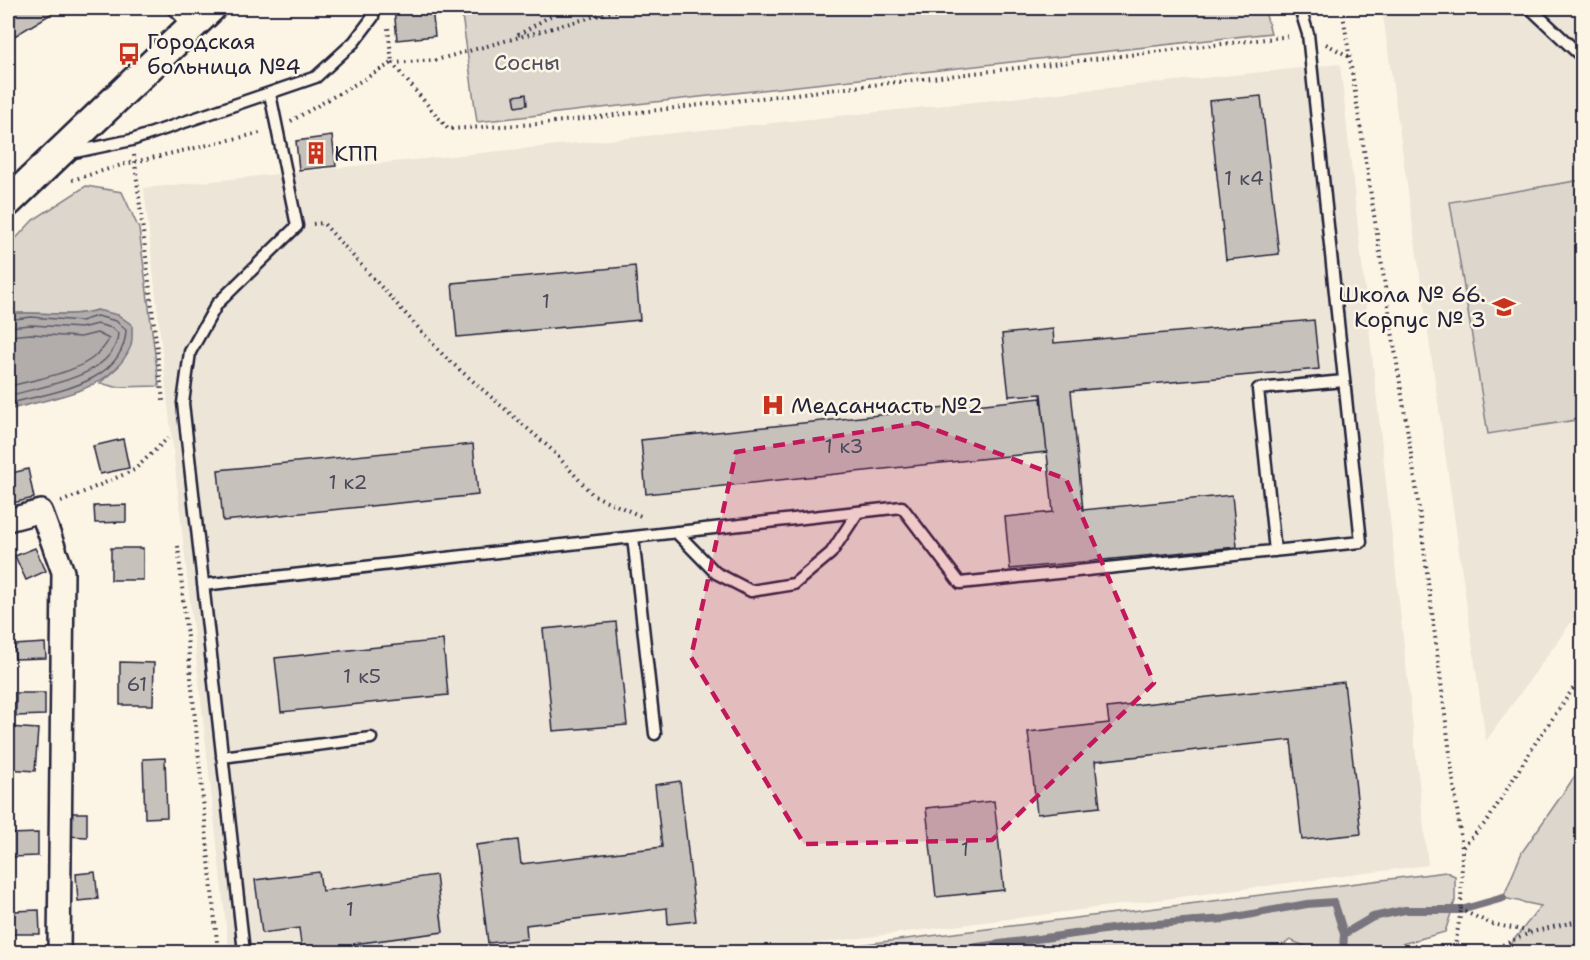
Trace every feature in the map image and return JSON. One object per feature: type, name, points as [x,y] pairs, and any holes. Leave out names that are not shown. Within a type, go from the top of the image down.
[{"type":"street","points":[[8,202],[57,156],[191,14]]},
{"type":"street","points":[[8,520],[41,510],[63,572],[59,952]]},
{"type":"lane","points":[[57,156],[132,140],[316,77],[354,42],[373,17],[372,8]]},
{"type":"lane","points":[[203,585],[902,507],[960,583],[1361,542],[1308,34],[1300,8]]},
{"type":"lane","points":[[1530,8],[1582,57]]},
{"type":"lane","points":[[244,952],[183,403],[190,352],[217,304],[297,226],[270,94]]},
{"type":"lane","points":[[1275,551],[1258,389],[1344,381]]},
{"type":"lane","points":[[676,532],[716,573],[751,591],[794,584],[831,553],[858,512]]},
{"type":"lane","points":[[633,537],[655,734]]},
{"type":"lane","points":[[222,757],[371,738]]},
{"type":"path","points":[[512,38],[564,8]]},
{"type":"path","points":[[625,8],[436,60],[392,63],[448,129],[538,124],[1308,34]]},
{"type":"path","points":[[1342,8],[1416,486],[1462,848],[1461,910],[1454,952]]},
{"type":"path","points":[[132,140],[164,409]]},
{"type":"path","points":[[297,226],[323,223],[444,356],[551,449],[593,495],[676,532]]},
{"type":"path","points":[[166,428],[169,449]]},
{"type":"path","points":[[41,510],[134,470],[168,438]]},
{"type":"path","points":[[178,543],[218,952]]},
{"type":"path","points":[[1462,848],[1488,820],[1536,742],[1582,676]]},
{"type":"path","points":[[1461,910],[1492,924],[1532,932]]},
{"type":"path","points":[[1486,952],[1532,932],[1582,920]]},
{"type":"highlighted area","points":[[918,423],[1066,479],[1154,683],[992,840],[804,844],[691,657],[736,452]]},
{"type":"shaded area","name":"Школа № 66. Корпус № 3","points":[[1382,8],[1582,8],[1582,607],[1486,741]]},
{"type":"shaded area","name":"Медсанчасть №2","points":[[1340,64],[1428,865],[752,952],[229,952],[144,188]]},
{"type":"green space","name":"Сосны","points":[[461,8],[1264,8],[1271,33],[477,122]]},
{"type":"green space","points":[[1582,180],[1582,419],[1488,434],[1450,202]]},
{"type":"green space","points":[[86,186],[122,192],[139,229],[159,386],[115,387],[100,383],[119,366],[97,310],[75,314],[8,314],[8,247],[33,220]]},
{"type":"green space","points":[[1582,766],[1582,952],[1504,952],[1541,906],[1503,898],[1522,852]]},
{"type":"green space","points":[[1446,872],[1455,876],[1455,901],[1445,932],[1391,947],[1319,952],[1290,940],[1274,952],[801,952]]},
{"type":"water","points":[[97,310],[118,315],[132,325],[131,346],[121,363],[108,375],[77,391],[8,410],[8,314],[75,314]]},
{"type":"building","points":[[8,8],[61,8],[8,40]]},
{"type":"building","points":[[394,8],[432,8],[435,36],[397,40]]},
{"type":"building","points":[[526,94],[527,105],[516,107],[514,96]]},
{"type":"building","points":[[1261,96],[1279,254],[1226,260],[1209,101]]},
{"type":"building","name":"КПП","points":[[332,136],[336,166],[299,170],[296,141]]},
{"type":"building","points":[[635,266],[640,320],[457,337],[452,283]]},
{"type":"building","points":[[1314,320],[1319,369],[1071,391],[1083,510],[1232,495],[1237,547],[1010,569],[1005,517],[1053,512],[1041,394],[1009,396],[1002,334],[1053,329],[1054,343]]},
{"type":"building","points":[[1041,398],[1047,452],[646,494],[641,440]]},
{"type":"building","points":[[123,439],[129,468],[100,474],[93,446]]},
{"type":"building","points":[[473,444],[478,495],[223,521],[218,470]]},
{"type":"building","points":[[28,469],[34,498],[8,504],[8,474]]},
{"type":"building","points":[[126,505],[126,522],[95,523],[94,506]]},
{"type":"building","points":[[35,548],[46,571],[26,580],[15,556]]},
{"type":"building","points":[[111,548],[143,548],[143,580],[111,580]]},
{"type":"building","points":[[616,622],[627,725],[553,731],[543,629]]},
{"type":"building","points":[[443,640],[448,695],[281,712],[275,658]]},
{"type":"building","points":[[45,643],[46,658],[15,659],[14,645]]},
{"type":"building","points":[[120,662],[154,663],[153,705],[120,705]]},
{"type":"building","points":[[1344,682],[1361,834],[1302,840],[1291,740],[1095,761],[1100,807],[1037,814],[1028,732],[1109,723],[1107,708]]},
{"type":"building","points":[[16,693],[45,693],[45,715],[16,716]]},
{"type":"building","points":[[8,727],[38,729],[35,771],[8,769]]},
{"type":"building","points":[[165,758],[167,817],[145,818],[143,759]]},
{"type":"building","points":[[680,781],[696,921],[668,924],[667,908],[526,925],[527,939],[488,943],[476,845],[518,840],[521,864],[662,847],[655,785]]},
{"type":"building","points":[[994,801],[1004,890],[936,897],[926,808]]},
{"type":"building","points":[[66,813],[87,813],[87,837],[65,836]]},
{"type":"building","points":[[38,833],[38,856],[11,857],[10,834]]},
{"type":"building","points":[[95,872],[98,899],[78,901],[76,874]]},
{"type":"building","points":[[319,872],[322,891],[436,875],[443,932],[354,944],[356,952],[302,952],[299,928],[262,933],[255,880]]},
{"type":"building","points":[[39,910],[40,934],[12,934],[12,911]]},
{"type":"building","points":[[164,948],[165,952],[138,952],[138,951]]},
{"type":"waterway","points":[[1343,952],[1344,934],[1373,917],[1405,910],[1461,910],[1503,898]]},
{"type":"waterway","points":[[940,952],[1141,925],[1225,919],[1307,904],[1334,902],[1344,934]]},
{"type":"place","name":"Городская больница №4","points":[[129,54]]},
{"type":"place","name":"КПП","points":[[316,153]]},
{"type":"place","name":"Школа № 66. Корпус № 3","points":[[1504,307]]},
{"type":"place","name":"Медсанчасть №2","points":[[773,405]]}]
